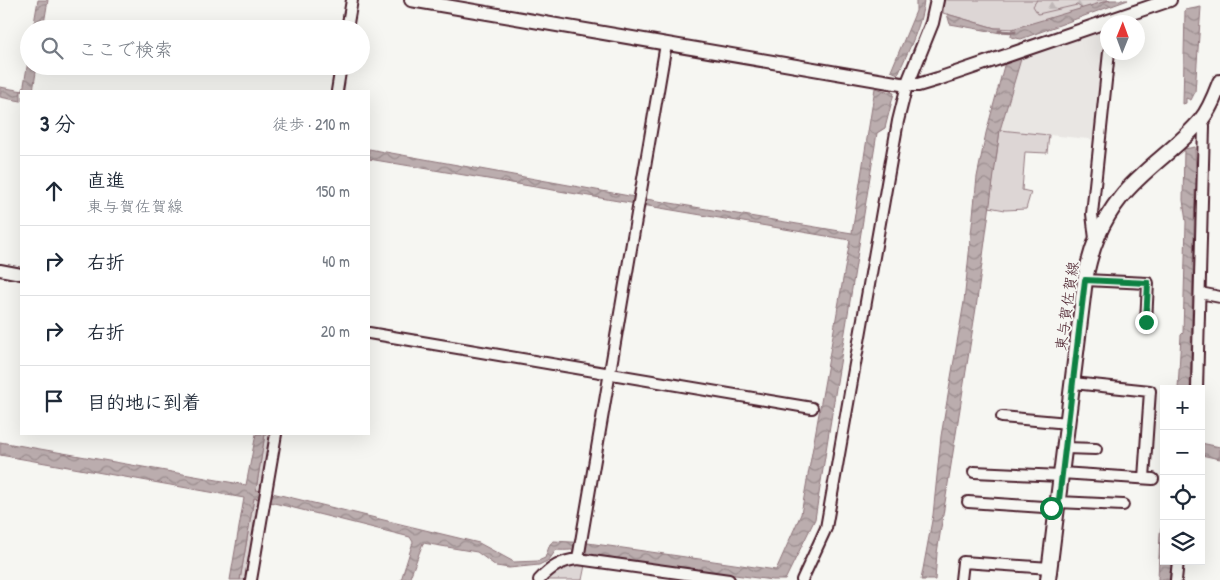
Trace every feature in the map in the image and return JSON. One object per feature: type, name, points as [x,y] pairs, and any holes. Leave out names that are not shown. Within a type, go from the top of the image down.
[{"type":"main road","name":"東与賀佐賀線","points":[[1049,574],[1074,383],[1085,280],[1095,239],[1108,214],[1122,195],[1201,120],[1213,101],[1220,82]]},
{"type":"street","points":[[349,20],[352,0]]},
{"type":"street","points":[[411,0],[907,85],[918,85],[1100,24]]},
{"type":"street","points":[[802,580],[826,528],[898,121],[907,85],[932,23],[936,0]]},
{"type":"street","points":[[1126,15],[1170,0]]},
{"type":"street","points":[[579,555],[666,44]]},
{"type":"street","points":[[1095,239],[1092,214],[1109,60]]},
{"type":"street","points":[[336,90],[339,75]]},
{"type":"street","points":[[1197,385],[1204,126],[1201,120]]},
{"type":"street","points":[[0,270],[20,274]]},
{"type":"street","points":[[1085,280],[1148,283],[1146,322]]},
{"type":"street","points":[[1200,293],[1220,297]]},
{"type":"street","points":[[370,333],[812,408]]},
{"type":"street","points":[[974,472],[1149,478],[1150,391],[1074,383]]},
{"type":"street","points":[[1002,416],[1068,423]]},
{"type":"street","points":[[251,580],[276,435]]},
{"type":"street","points":[[1065,448],[1096,449]]},
{"type":"street","points":[[968,502],[1123,505]]},
{"type":"street","points":[[539,580],[550,568],[579,555],[729,580]]},
{"type":"street","points":[[961,580],[963,562],[1049,574]]},
{"type":"street","points":[[1176,580],[1178,565]]},
{"type":"shaded area","points":[[1100,28],[1100,60],[1106,60],[1098,140],[1000,130],[1020,57]]},
{"type":"green space","points":[[944,0],[1110,0],[1017,29],[995,28],[943,13]]},
{"type":"green space","points":[[1037,0],[1110,0],[1083,9],[1077,5],[1038,14],[1033,6]]},
{"type":"green space","points":[[1000,130],[1049,135],[1047,153],[1025,152],[1022,190],[1031,192],[1026,209],[1005,210],[989,207]]},
{"type":"green space","points":[[265,435],[271,435],[261,491],[256,490]]},
{"type":"green space","points":[[254,498],[260,499],[246,580],[240,580]]},
{"type":"green space","points":[[570,564],[585,565],[582,580],[545,580],[552,571]]},
{"type":"water","points":[[38,0],[48,0],[45,20],[35,20]]},
{"type":"water","points":[[916,0],[924,0],[921,19],[898,74],[891,71],[916,11]]},
{"type":"water","points":[[1110,0],[1128,0],[1021,39],[1011,37],[1012,29]]},
{"type":"water","points":[[1201,7],[1195,92],[1191,100],[1186,98],[1186,103],[1183,104],[1185,10]]},
{"type":"water","points":[[947,14],[995,28],[1002,28],[1001,33],[950,24]]},
{"type":"water","points":[[1020,57],[1000,130],[976,308],[937,553],[935,580],[921,580],[933,515],[941,436],[964,302],[977,177],[986,133],[1005,62]]},
{"type":"water","points":[[26,75],[36,75],[33,90],[23,90]]},
{"type":"water","points":[[0,87],[20,90],[20,101],[0,97]]},
{"type":"water","points":[[875,88],[894,93],[885,128],[877,133],[815,519],[785,580],[772,580],[587,555],[584,550],[556,550],[549,560],[539,565],[509,568],[496,566],[477,552],[423,543],[409,580],[401,580],[413,542],[410,537],[270,502],[272,493],[479,543],[514,562],[538,561],[545,558],[550,544],[554,541],[588,543],[776,570],[801,514],[850,240],[370,159],[370,149],[646,199],[852,233]]},
{"type":"water","points":[[1195,147],[1196,178],[1200,183],[1200,187],[1195,190],[1190,385],[1178,385],[1181,335],[1183,333],[1186,222],[1183,200],[1184,149]]},
{"type":"water","points":[[256,435],[265,435],[256,490],[261,491],[260,499],[254,498],[240,580],[230,580],[244,498],[0,455],[0,442],[246,485]]},
{"type":"water","points":[[1205,444],[1220,447],[1220,459],[1205,456]]},
{"type":"water","points":[[1160,533],[1160,565],[1171,565],[1169,580],[1158,580]]},
{"type":"waterway","points":[[999,31],[1015,32]]},
{"type":"route","points":[[1051,508],[1058,508],[1085,280],[1148,283],[1146,322]]}]
